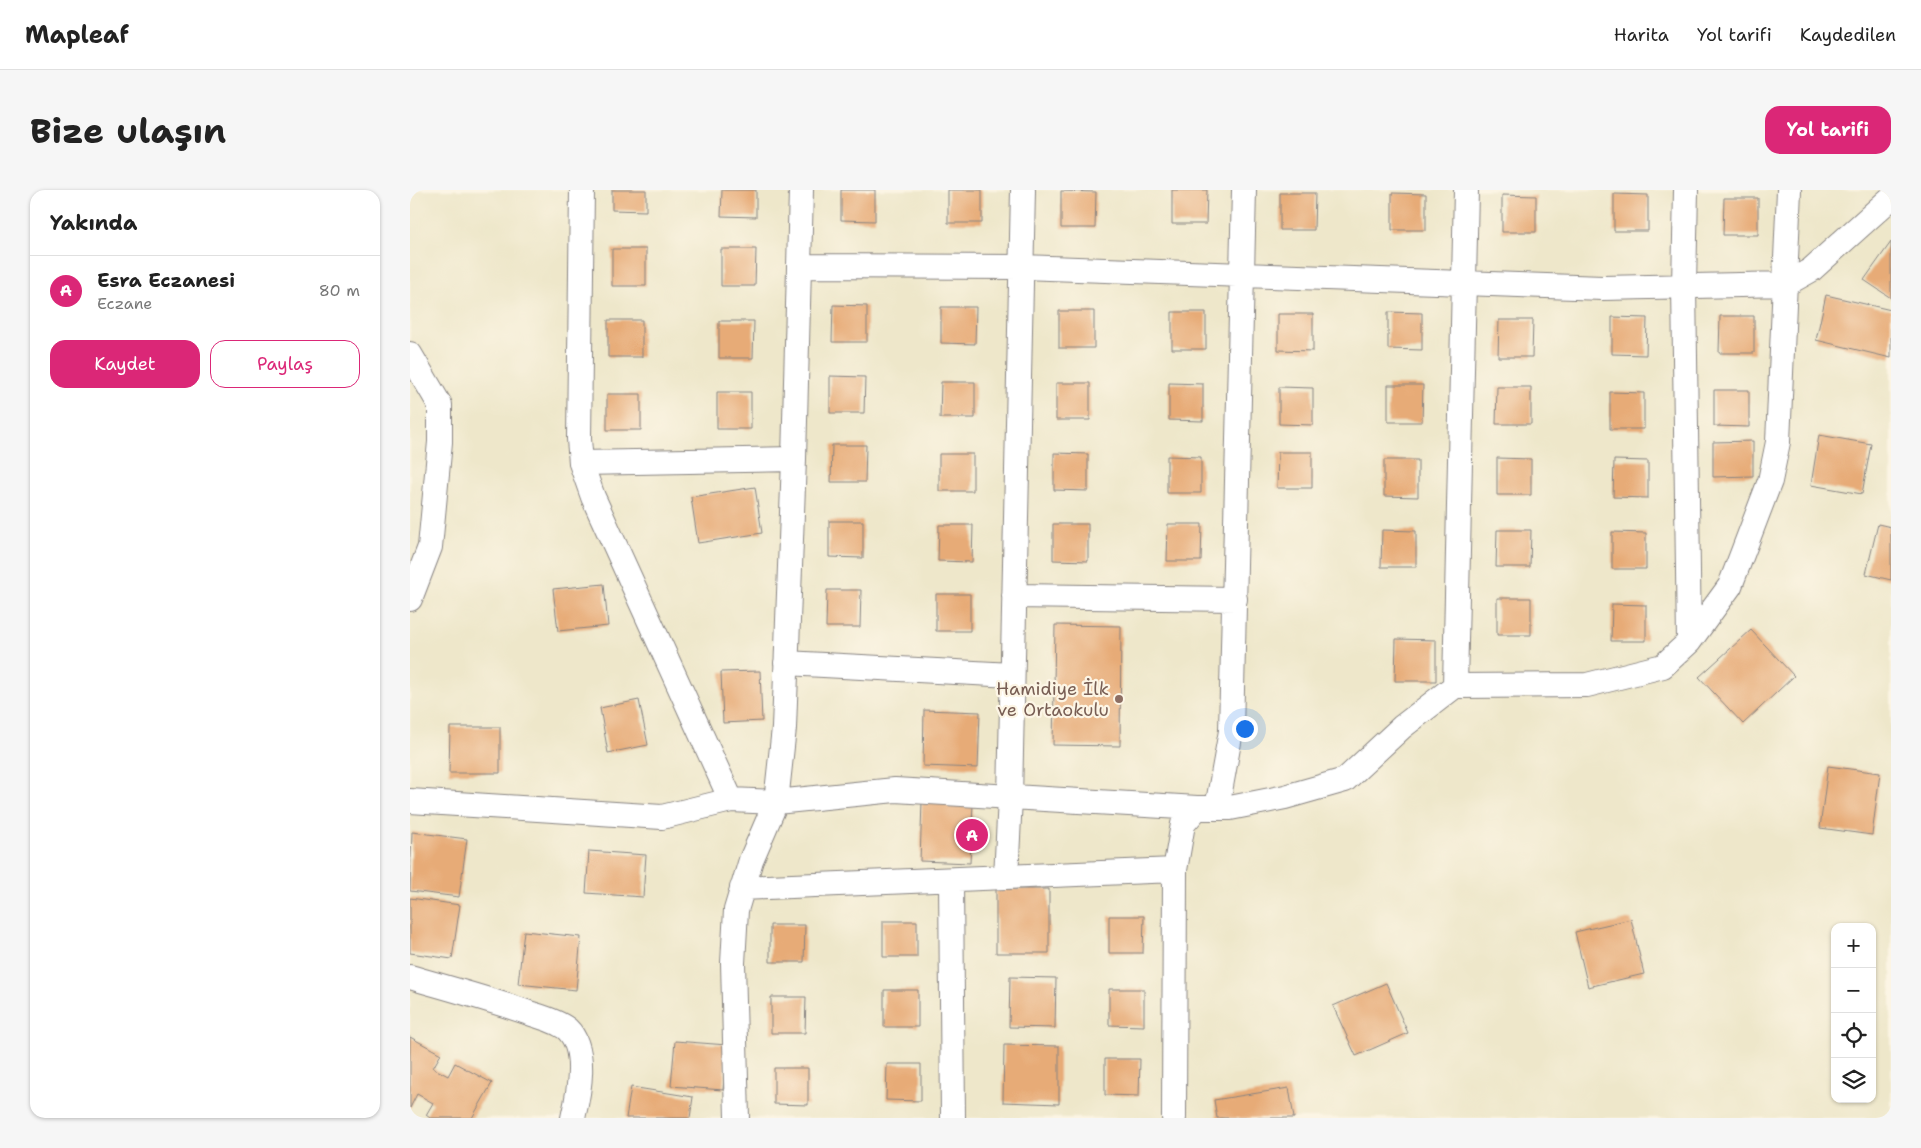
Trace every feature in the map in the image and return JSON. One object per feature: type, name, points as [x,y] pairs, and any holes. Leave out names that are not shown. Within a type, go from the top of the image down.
[{"type":"street","points":[[582,190],[579,439],[581,463],[593,497],[731,800]]},
{"type":"street","points":[[737,1118],[733,963],[736,910],[751,860],[776,802],[784,728],[801,190]]},
{"type":"street","points":[[1006,877],[1010,798],[1023,190]]},
{"type":"street","points":[[1174,1118],[1175,870],[1183,824],[1208,808],[1231,731],[1244,190]]},
{"type":"street","points":[[1455,686],[1466,190]]},
{"type":"street","points":[[1686,190],[1684,286],[1689,642]]},
{"type":"street","points":[[410,801],[662,817],[731,800],[776,802],[895,790],[1010,798],[1230,808],[1286,797],[1345,780],[1402,727],[1455,686],[1587,685],[1664,666],[1689,642],[1730,586],[1770,481],[1778,442],[1789,190]]},
{"type":"street","points":[[799,266],[1022,267],[1603,288],[1786,284],[1811,270],[1891,198]]},
{"type":"street","points":[[410,354],[440,405],[440,442],[430,547],[410,599]]},
{"type":"street","points":[[581,463],[794,459]]},
{"type":"street","points":[[1014,596],[1235,599]]},
{"type":"street","points":[[786,663],[1012,675]]},
{"type":"street","points":[[742,888],[1175,870]]},
{"type":"street","points":[[950,880],[953,1118]]},
{"type":"street","points":[[410,977],[546,1018],[567,1030],[578,1050],[581,1081],[574,1118]]},
{"type":"building","points":[[612,190],[646,190],[646,211],[612,210]]},
{"type":"building","points":[[722,190],[756,190],[756,217],[721,216]]},
{"type":"building","points":[[841,190],[875,190],[875,221],[841,220]]},
{"type":"building","points":[[948,190],[982,190],[982,223],[948,223]]},
{"type":"building","points":[[1172,190],[1207,190],[1206,224],[1172,224]]},
{"type":"building","points":[[1061,191],[1096,192],[1095,228],[1061,228]]},
{"type":"building","points":[[1280,193],[1315,193],[1314,230],[1280,230]]},
{"type":"building","points":[[1392,193],[1426,194],[1426,230],[1392,230]]},
{"type":"building","points":[[1614,194],[1648,195],[1648,231],[1614,231]]},
{"type":"building","points":[[1502,195],[1536,196],[1536,232],[1502,232]]},
{"type":"building","points":[[1724,198],[1758,198],[1758,235],[1723,235]]},
{"type":"building","points":[[1891,242],[1891,298],[1864,280]]},
{"type":"building","points":[[612,249],[646,249],[646,286],[612,286]]},
{"type":"building","points":[[721,249],[756,249],[755,286],[721,286]]},
{"type":"building","points":[[1826,295],[1891,310],[1891,358],[1816,340]]},
{"type":"building","points":[[833,305],[867,306],[867,342],[832,342]]},
{"type":"building","points":[[941,307],[976,307],[975,344],[941,343]]},
{"type":"building","points":[[1059,311],[1094,311],[1094,348],[1059,348]]},
{"type":"building","points":[[1172,312],[1206,312],[1206,349],[1172,349]]},
{"type":"building","points":[[1388,312],[1422,313],[1422,350],[1388,349]]},
{"type":"building","points":[[1278,314],[1313,314],[1313,351],[1278,350]]},
{"type":"building","points":[[1720,316],[1754,316],[1754,353],[1719,353]]},
{"type":"building","points":[[1612,317],[1647,318],[1646,355],[1612,354]]},
{"type":"building","points":[[608,320],[642,320],[642,357],[608,357]]},
{"type":"building","points":[[1499,320],[1533,320],[1532,357],[1498,357]]},
{"type":"building","points":[[719,321],[754,321],[753,358],[719,358]]},
{"type":"building","points":[[830,376],[865,377],[864,413],[830,413]]},
{"type":"building","points":[[941,382],[975,382],[975,418],[940,418]]},
{"type":"building","points":[[1056,383],[1090,383],[1090,420],[1056,420]]},
{"type":"building","points":[[1169,383],[1203,384],[1203,421],[1169,420]]},
{"type":"building","points":[[1388,385],[1423,385],[1422,422],[1388,422]]},
{"type":"building","points":[[1279,387],[1313,388],[1313,425],[1279,424]]},
{"type":"building","points":[[1497,387],[1531,387],[1531,424],[1496,424]]},
{"type":"building","points":[[1714,390],[1749,390],[1749,427],[1714,426]]},
{"type":"building","points":[[717,392],[751,392],[751,429],[717,429]]},
{"type":"building","points":[[1610,392],[1644,393],[1644,429],[1610,429]]},
{"type":"building","points":[[607,394],[641,394],[641,430],[607,430]]},
{"type":"building","points":[[1819,435],[1871,444],[1862,494],[1811,485]]},
{"type":"building","points":[[1753,441],[1753,476],[1713,477],[1713,442]]},
{"type":"building","points":[[832,445],[866,445],[865,482],[831,482]]},
{"type":"building","points":[[1278,452],[1312,452],[1312,488],[1277,488]]},
{"type":"building","points":[[1054,453],[1088,454],[1088,491],[1054,490]]},
{"type":"building","points":[[939,454],[973,454],[973,491],[939,491]]},
{"type":"building","points":[[1167,456],[1201,457],[1201,493],[1167,493]]},
{"type":"building","points":[[1497,458],[1531,459],[1531,495],[1497,495]]},
{"type":"building","points":[[1384,460],[1418,460],[1418,497],[1384,496]]},
{"type":"building","points":[[1614,460],[1648,461],[1648,498],[1613,497]]},
{"type":"building","points":[[755,487],[762,533],[698,543],[691,497]]},
{"type":"building","points":[[829,521],[863,521],[863,558],[829,557]]},
{"type":"building","points":[[1053,524],[1088,524],[1088,561],[1053,560]]},
{"type":"building","points":[[1168,524],[1202,524],[1201,561],[1167,561]]},
{"type":"building","points":[[1878,524],[1891,527],[1891,580],[1866,574]]},
{"type":"building","points":[[939,525],[973,525],[972,562],[938,561]]},
{"type":"building","points":[[1382,530],[1416,531],[1416,567],[1381,567]]},
{"type":"building","points":[[1497,530],[1531,530],[1530,567],[1496,567]]},
{"type":"building","points":[[1612,532],[1646,533],[1646,569],[1612,569]]},
{"type":"building","points":[[604,584],[608,626],[558,631],[553,589]]},
{"type":"building","points":[[827,590],[861,590],[860,627],[826,627]]},
{"type":"building","points":[[936,594],[970,594],[970,631],[936,631]]},
{"type":"building","points":[[1497,598],[1531,598],[1531,635],[1497,635]]},
{"type":"building","points":[[1612,604],[1646,605],[1646,641],[1611,641]]},
{"type":"building","points":[[1055,625],[1121,626],[1120,746],[1053,745]]},
{"type":"building","points":[[1751,630],[1794,676],[1743,724],[1699,677]]},
{"type":"building","points":[[1396,639],[1436,640],[1436,681],[1395,681]]},
{"type":"building","points":[[760,671],[762,721],[723,723],[721,672]]},
{"type":"building","points":[[639,700],[648,745],[608,753],[600,708]]},
{"type":"building","points":[[924,710],[980,712],[978,768],[923,766]]},
{"type":"building","points":[[450,727],[500,727],[500,773],[449,773]]},
{"type":"building","points":[[1828,766],[1880,773],[1872,835],[1820,828]]},
{"type":"building","points":[[922,801],[973,804],[970,863],[920,861]]},
{"type":"building","points":[[412,832],[467,839],[459,897],[410,891]]},
{"type":"building","points":[[589,851],[646,855],[643,897],[586,893]]},
{"type":"building","points":[[996,889],[1049,889],[1049,953],[996,953]]},
{"type":"building","points":[[410,898],[460,905],[452,959],[410,953]]},
{"type":"building","points":[[1109,916],[1144,916],[1143,953],[1109,953]]},
{"type":"building","points":[[1631,919],[1644,974],[1588,987],[1575,932]]},
{"type":"building","points":[[883,921],[917,921],[917,957],[883,957]]},
{"type":"building","points":[[770,925],[805,925],[804,962],[770,962]]},
{"type":"building","points":[[524,931],[581,937],[576,990],[518,984]]},
{"type":"building","points":[[1010,977],[1056,978],[1055,1028],[1009,1027]]},
{"type":"building","points":[[1386,983],[1408,1033],[1356,1056],[1333,1006]]},
{"type":"building","points":[[1109,989],[1144,989],[1144,1026],[1109,1025]]},
{"type":"building","points":[[884,990],[918,990],[918,1027],[884,1027]]},
{"type":"building","points":[[771,997],[806,997],[805,1033],[771,1033]]},
{"type":"building","points":[[410,1037],[441,1054],[433,1068],[448,1076],[455,1063],[492,1083],[472,1118],[430,1118],[426,1115],[433,1103],[417,1094],[410,1108]]},
{"type":"building","points":[[675,1041],[727,1045],[723,1090],[671,1086]]},
{"type":"building","points":[[1004,1045],[1059,1046],[1059,1104],[1003,1102]]},
{"type":"building","points":[[1105,1059],[1140,1059],[1139,1096],[1105,1095]]},
{"type":"building","points":[[887,1064],[921,1064],[921,1101],[886,1100]]},
{"type":"building","points":[[774,1068],[808,1068],[808,1105],[774,1104]]},
{"type":"building","points":[[631,1087],[693,1097],[690,1118],[626,1118]]},
{"type":"building","points":[[1289,1088],[1294,1118],[1217,1118],[1214,1100]]},
{"type":"place","name":"Hamidiye İlk ve Ortaokulu","points":[[1119,699]]},
{"type":"place","name":"Esra Eczanesi","points":[[972,835]]}]
